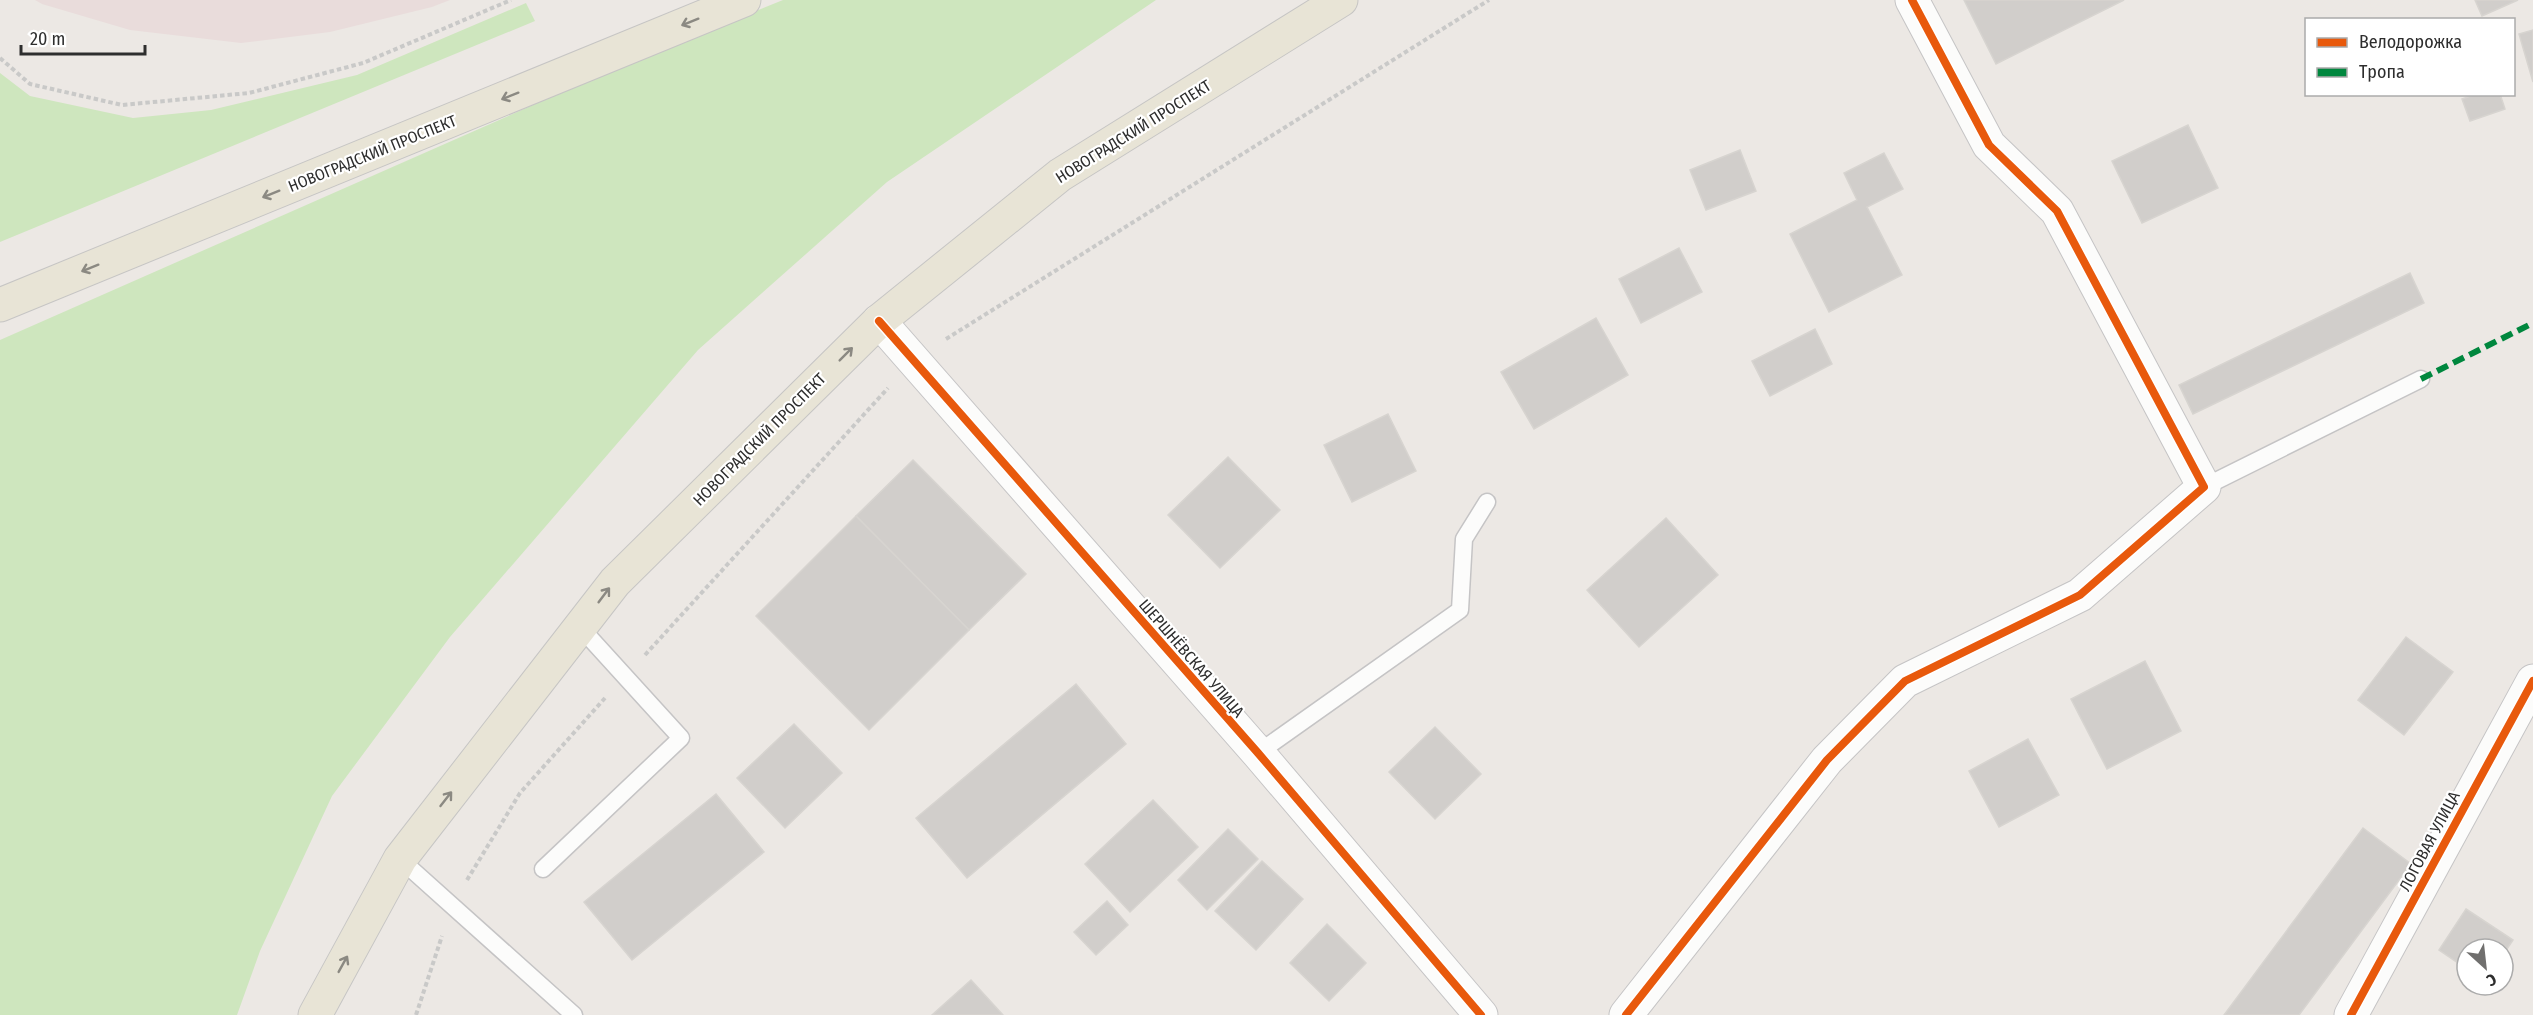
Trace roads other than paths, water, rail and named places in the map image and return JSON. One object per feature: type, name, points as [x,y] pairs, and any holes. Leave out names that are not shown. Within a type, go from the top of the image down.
[{"type":"main road","name":"НОВОГРАДСКИЙ ПРОСПЕКТ","points":[[0,305],[744,0]]},
{"type":"main road","name":"НОВОГРАДСКИЙ ПРОСПЕКТ","points":[[315,1015],[400,859],[615,582],[879,321],[1060,176],[1341,0]]},
{"type":"street","points":[[1626,1015],[1827,760],[1905,681],[2080,595],[2204,487],[2057,211],[1989,145],[1912,0]]},
{"type":"street","name":"ШЕРШНЁВСКАЯ УЛИЦА","points":[[879,321],[1258,753],[1481,1015]]},
{"type":"street","name":"ЛОГОВАЯ УЛИЦА","points":[[2351,1015],[2533,681]]},
{"type":"lane","points":[[2204,487],[2421,379]]},
{"type":"lane","points":[[1258,753],[1460,610],[1464,539],[1487,502]]},
{"type":"lane","points":[[543,869],[681,738],[580,627]]},
{"type":"lane","points":[[400,859],[574,1015]]}]
